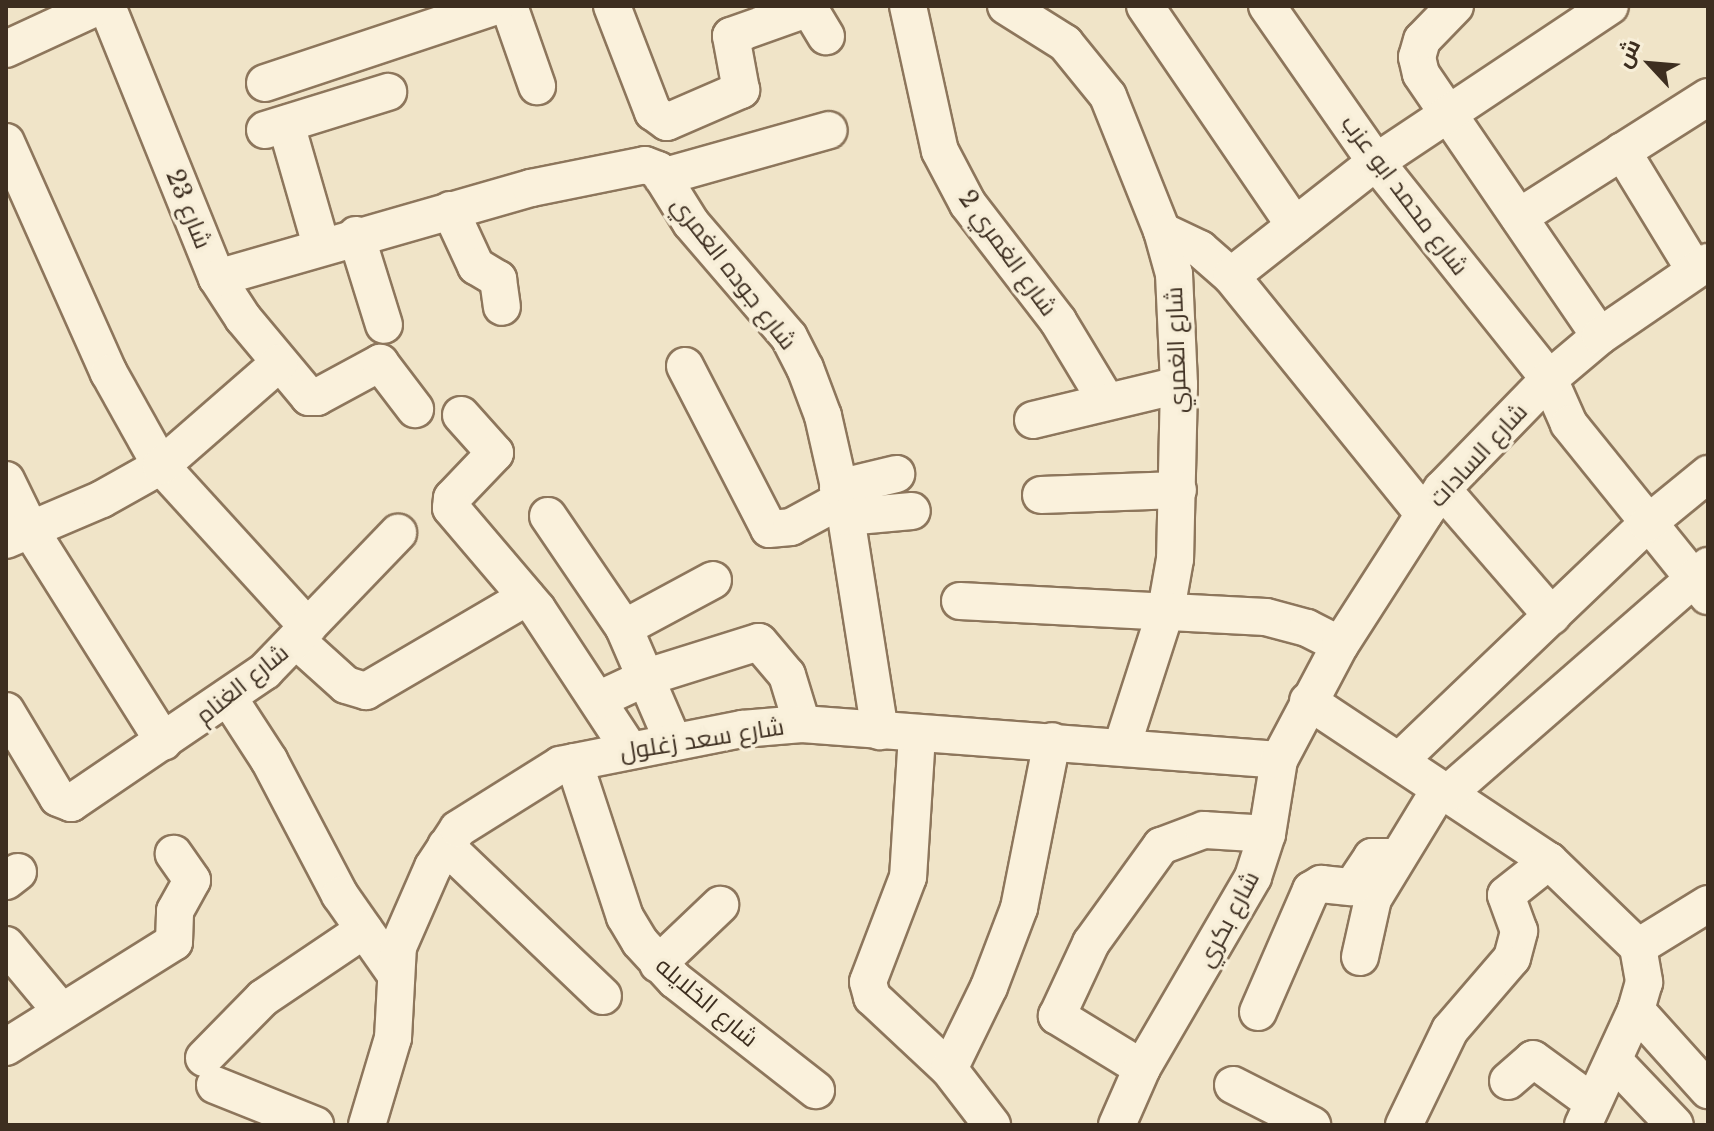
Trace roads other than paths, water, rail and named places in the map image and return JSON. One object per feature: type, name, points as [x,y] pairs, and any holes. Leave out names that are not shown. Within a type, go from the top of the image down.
[{"type":"street","points":[[6,49],[99,6]]},
{"type":"street","name":"شارع 23","points":[[107,6],[217,278],[279,363],[305,393],[317,397],[380,363],[415,409]]},
{"type":"street","points":[[265,83],[458,12],[497,6]]},
{"type":"street","points":[[509,6],[537,86]]},
{"type":"street","points":[[612,6],[653,112],[667,122],[741,90],[731,36],[809,8],[826,36]]},
{"type":"street","name":"شارع الغمري 2","points":[[908,6],[940,151],[968,204],[1058,321],[1105,399]]},
{"type":"street","name":"شارع الغمري","points":[[1006,6],[1065,43],[1089,68],[1108,96],[1162,231],[1174,274],[1179,385],[1178,490],[1166,610],[1122,746]]},
{"type":"street","points":[[1145,6],[1295,226]]},
{"type":"street","name":"شارع محمد ابو عزب","points":[[1267,6],[1376,162],[1549,379],[1569,424],[1647,524],[1703,580]]},
{"type":"street","points":[[1455,6],[1422,40],[1417,57],[1421,74],[1600,336]]},
{"type":"street","points":[[1231,276],[1376,162],[1610,6]]},
{"type":"street","points":[[321,245],[275,127],[388,92]]},
{"type":"street","points":[[1519,217],[1708,97]]},
{"type":"street","points":[[662,177],[829,130]]},
{"type":"street","points":[[6,142],[109,373],[161,466],[346,685],[366,691],[527,597]]},
{"type":"street","points":[[1622,151],[1701,266]]},
{"type":"street","name":"شارع جوده الغمري","points":[[217,278],[321,245],[450,210],[645,165],[662,177],[691,223],[789,337],[823,416],[842,502],[880,731]]},
{"type":"street","points":[[450,210],[476,266],[498,279],[502,307]]},
{"type":"street","points":[[1162,231],[1200,249],[1231,276],[1433,501],[1552,616]]},
{"type":"street","points":[[356,235],[384,325]]},
{"type":"street","name":"شارع السادات","points":[[1308,701],[1340,645],[1433,501],[1549,379],[1600,336],[1701,266]]},
{"type":"street","points":[[19,535],[161,466],[279,363]]},
{"type":"street","points":[[685,366],[769,529],[791,527],[896,474]]},
{"type":"street","points":[[1033,420],[1105,399],[1179,385]]},
{"type":"street","points":[[461,415],[495,453],[452,498],[451,508],[527,597],[600,699],[629,749]]},
{"type":"street","points":[[1399,761],[1647,524],[1708,474]]},
{"type":"street","points":[[6,480],[19,535],[164,742]]},
{"type":"street","points":[[1041,495],[1178,490]]},
{"type":"street","points":[[842,502],[912,511]]},
{"type":"street","points":[[548,516],[624,628],[673,741]]},
{"type":"street","name":"شارع الغنام","points":[[6,711],[63,804],[230,700],[302,634],[398,533]]},
{"type":"street","points":[[624,628],[713,580]]},
{"type":"street","points":[[1360,957],[1373,899],[1394,857],[1444,791],[1703,580]]},
{"type":"street","points":[[960,601],[1266,617],[1307,628],[1340,645]]},
{"type":"street","points":[[600,699],[647,677],[759,642],[787,675],[802,724]]},
{"type":"street","points":[[230,700],[364,930],[394,972]]},
{"type":"street","points":[[1308,701],[1549,861],[1638,947],[1644,982],[1636,1010],[1588,1114],[1533,1059],[1508,1081]]},
{"type":"street","name":"شارع بكري","points":[[1117,1125],[1142,1068],[1220,941],[1253,877],[1267,834],[1279,760],[1308,701]]},
{"type":"street","name":"شارع سعد زغلول","points":[[376,1121],[393,1038],[394,972],[408,920],[446,846],[481,811],[574,762],[673,741],[802,724],[1279,760]]},
{"type":"street","points":[[917,735],[908,877],[868,982],[883,1010],[949,1069],[992,1125]]},
{"type":"street","points":[[949,1069],[989,987],[1019,908],[1052,741]]},
{"type":"street","name":"شارع الخلايله","points":[[574,762],[625,917],[658,964],[816,1090]]},
{"type":"street","points":[[1142,1068],[1057,1016],[1091,943],[1144,863],[1161,846],[1204,830],[1267,834]]},
{"type":"street","points":[[446,846],[603,996]]},
{"type":"street","points":[[6,1047],[174,942],[175,911],[192,880],[174,854]]},
{"type":"street","points":[[1258,1012],[1311,890],[1321,884],[1352,887],[1372,857],[1394,857]]},
{"type":"street","points":[[1404,1125],[1450,1030],[1512,958],[1519,931],[1506,895],[1549,861]]},
{"type":"street","points":[[1638,947],[1708,904]]},
{"type":"street","points":[[658,964],[720,905]]},
{"type":"street","points":[[315,1125],[209,1072],[263,998],[364,930]]},
{"type":"street","points":[[6,945],[61,1011]]},
{"type":"street","points":[[1636,1010],[1708,1090]]},
{"type":"street","points":[[1614,1061],[1675,1125]]},
{"type":"street","points":[[1233,1085],[1312,1125]]}]
